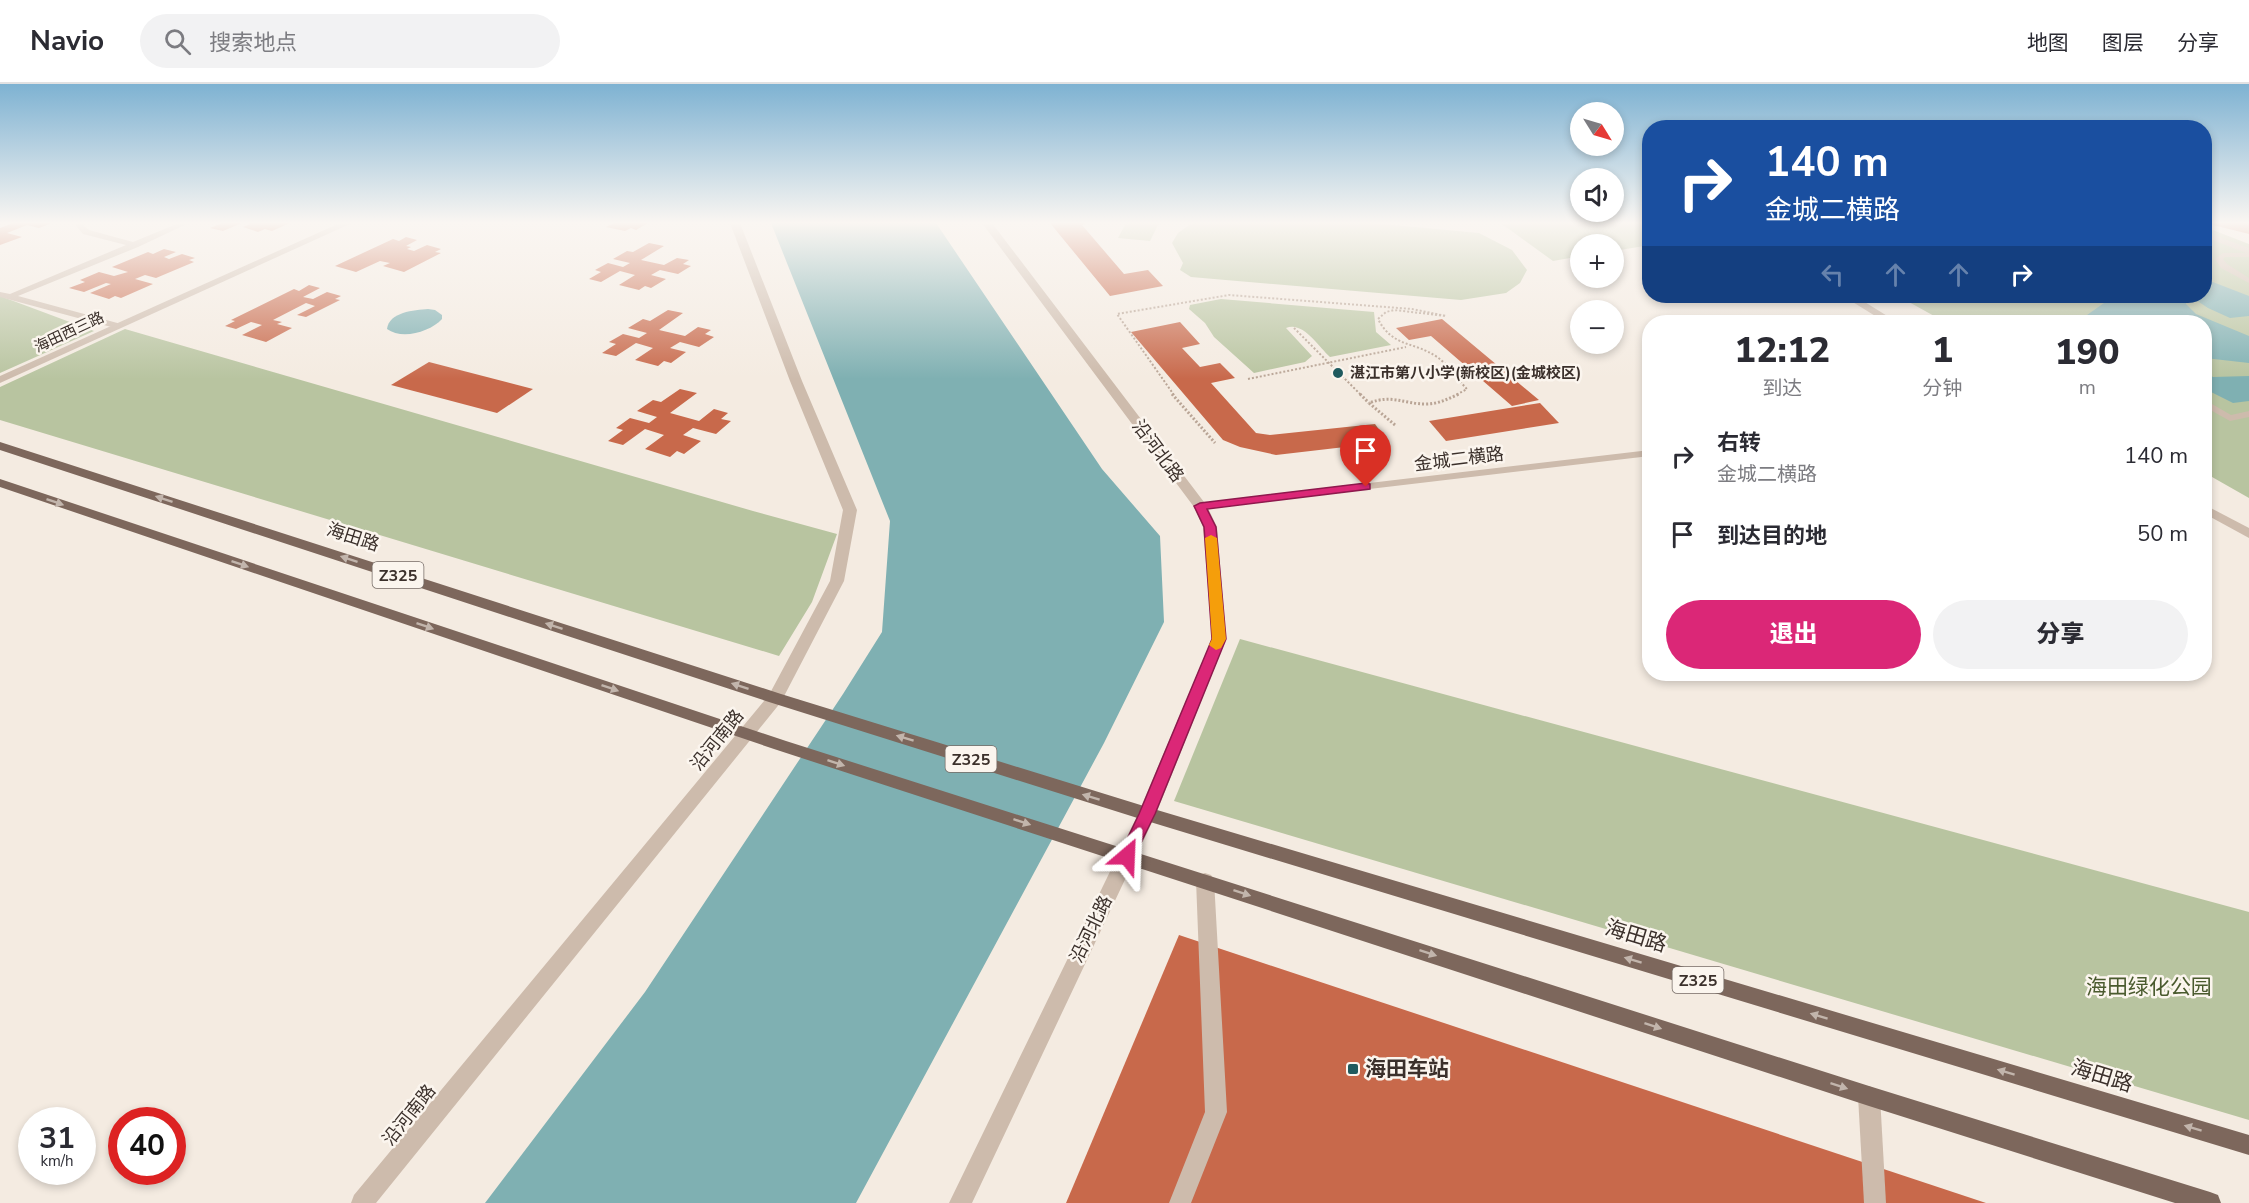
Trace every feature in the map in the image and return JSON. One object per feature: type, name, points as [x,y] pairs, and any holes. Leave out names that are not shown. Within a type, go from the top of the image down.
[{"type":"main road","name":"海田路","points":[[0,446],[776,698],[1147,814],[2249,1145]]},
{"type":"main road","name":"Z325","points":[[0,483],[780,745],[1205,880],[1869,1096],[2210,1203]]},
{"type":"street","name":"海田西三路","points":[[0,380],[231,275]]},
{"type":"street","name":"沿河南路","points":[[362,1203],[776,698],[837,581],[850,510],[795,381],[755,275]]},
{"type":"street","name":"沿河北路","points":[[960,1203],[1147,814],[1219,639],[1210,527],[1200,506],[1026,275]]},
{"type":"street","points":[[1860,303],[1880,315]]},
{"type":"street","points":[[2212,513],[2249,534]]},
{"type":"street","points":[[1180,1203],[1216,1112],[1205,880]]},
{"type":"street","points":[[1869,1096],[1875,1203]]},
{"type":"lane","points":[[10,297],[62,275]]},
{"type":"lane","points":[[0,294],[118,326]]},
{"type":"lane","points":[[2212,407],[2230,418],[2249,414]]},
{"type":"lane","name":"金城二横路","points":[[1200,506],[1642,454]]},
{"type":"path","points":[[1215,443],[1172,393],[1117,314],[1229,295],[1412,309],[1446,316],[1394,310],[1386,312],[1378,319],[1385,334],[1407,346],[1437,357],[1467,389],[1449,400],[1427,404],[1391,397],[1382,397],[1369,403]]},
{"type":"path","points":[[1294,328],[1369,403],[1395,425]]},
{"type":"path","points":[[1248,379],[1407,346]]},
{"type":"green space","points":[[1188,275],[1524,275],[1520,283],[1506,293],[1461,300]]},
{"type":"green space","points":[[2212,275],[2249,275],[2249,498],[2212,477],[2212,315],[1932,315],[1911,303],[2212,303]]},
{"type":"green space","points":[[0,296],[94,331],[0,373]]},
{"type":"green space","points":[[1221,299],[1374,312],[1376,332],[1391,345],[1330,357],[1304,331],[1292,327],[1286,328],[1312,356],[1305,362],[1254,373],[1214,337],[1205,323],[1189,309],[1190,305]]},
{"type":"green space","points":[[125,329],[837,534],[812,602],[779,656],[0,420],[0,387]]},
{"type":"green space","name":"海田绿化公园","points":[[1240,639],[2249,912],[2249,1120],[1174,801]]},
{"type":"water","points":[[792,275],[971,275],[1102,469],[1160,536],[1164,622],[1104,743],[856,1203],[485,1203],[645,992],[882,632],[890,521]]},
{"type":"water","points":[[2212,282],[2249,296],[2249,316],[2230,318],[2200,303],[2212,303]]},
{"type":"water","points":[[2104,303],[2186,303],[2198,315],[2087,315]]},
{"type":"water","points":[[428,309],[435,310],[442,315],[442,319],[430,328],[408,334],[400,334],[387,329],[389,323],[397,315]]},
{"type":"water","points":[[2212,321],[2249,336],[2249,363],[2212,359]]},
{"type":"water","points":[[2212,376],[2249,376],[2249,401],[2233,403],[2212,392]]},
{"type":"building","points":[[91,275],[144,275],[135,279],[153,284],[121,298],[115,296],[109,299],[90,293],[111,284],[106,283],[84,292],[69,288],[85,282],[80,280]]},
{"type":"building","points":[[146,275],[163,275],[156,278]]},
{"type":"building","points":[[595,275],[613,275],[601,282],[589,279]]},
{"type":"building","points":[[635,275],[652,275],[666,279],[651,288],[645,286],[639,290],[619,285]]},
{"type":"building","points":[[1093,275],[1153,275],[1163,286],[1110,296]]},
{"type":"building","points":[[309,285],[320,288],[303,297],[313,299],[327,292],[341,296],[335,299],[340,300],[306,317],[297,315],[315,306],[306,303],[273,320],[282,322],[277,324],[292,328],[266,342],[242,335],[262,325],[251,322],[236,329],[225,326],[235,321],[231,320],[294,289],[299,291]]},
{"type":"building","points":[[668,310],[683,313],[659,330],[685,336],[698,327],[711,330],[705,334],[714,337],[699,347],[680,342],[670,348],[686,352],[671,363],[664,361],[658,366],[635,360],[653,348],[636,343],[616,356],[602,353],[616,344],[609,342],[623,334],[639,338],[647,333],[628,328],[643,319],[650,321]]},
{"type":"building","points":[[1442,319],[1539,400],[1512,406],[1431,336],[1409,340],[1396,328]]},
{"type":"building","points":[[1180,322],[1200,344],[1182,348],[1200,367],[1220,363],[1235,378],[1211,383],[1256,433],[1270,435],[1375,424],[1388,442],[1276,455],[1240,447],[1223,440],[1131,332]]},
{"type":"building","points":[[429,362],[533,389],[497,413],[391,385]]},
{"type":"building","points":[[680,389],[697,393],[670,413],[699,421],[714,409],[728,413],[721,419],[731,421],[716,434],[693,428],[683,435],[701,441],[684,454],[677,451],[670,457],[645,449],[664,435],[645,429],[623,445],[608,441],[623,430],[616,428],[630,418],[649,423],[657,417],[637,411],[653,400],[661,402]]},
{"type":"building","points":[[1540,403],[1559,423],[1446,441],[1429,421]]},
{"type":"building","name":"海田车站","points":[[1179,935],[1986,1203],[1066,1203]]},
{"type":"slow traffic","points":[[1211,538],[1219,639],[1216,645]]},
{"type":"place","name":"湛江市第八小学(新校区)(金城校区)","points":[[1338,373]]},
{"type":"place","name":"海田车站","points":[[1353,1069]]},
{"type":"route","points":[[1127,856],[1147,814],[1219,639],[1210,527],[1200,506],[1366,487]]}]
